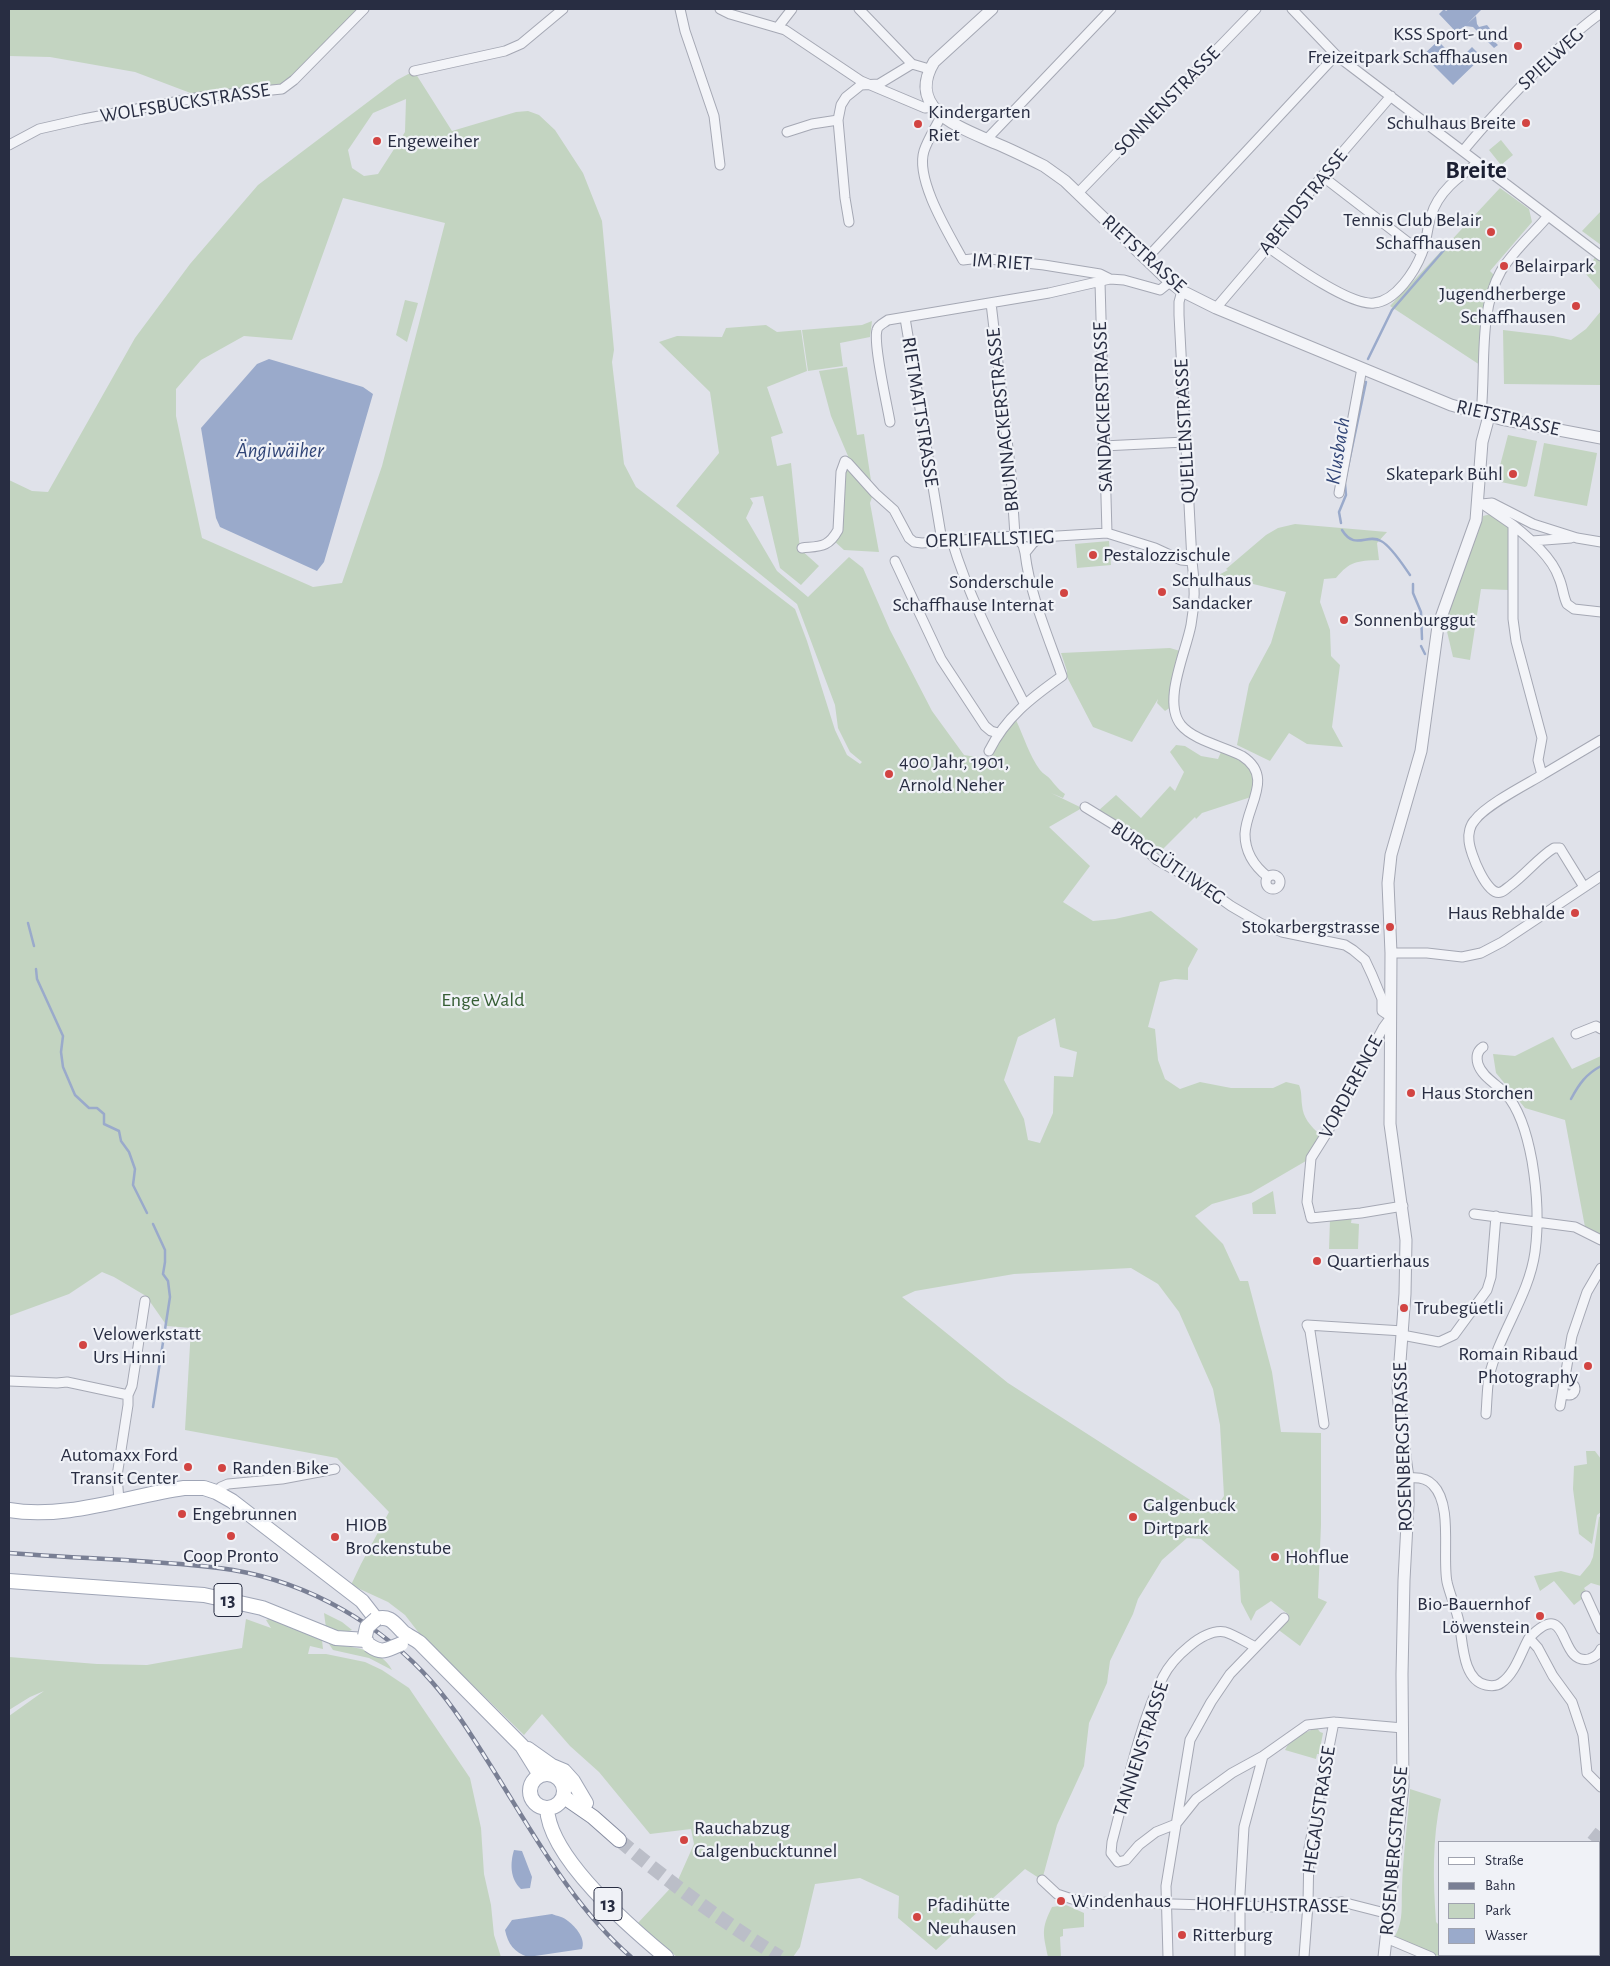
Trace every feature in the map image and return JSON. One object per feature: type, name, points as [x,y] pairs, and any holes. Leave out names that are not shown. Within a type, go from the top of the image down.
[{"type":"main road","points":[[9,1510],[30,1512],[59,1511],[184,1488],[204,1488],[216,1492],[246,1511],[366,1605],[378,1618],[367,1627],[367,1640]]},
{"type":"main road","name":"13","points":[[9,1581],[204,1595],[262,1608],[336,1638],[367,1640],[376,1650],[386,1651],[401,1644],[410,1644],[438,1663]]},
{"type":"main road","name":"13","points":[[378,1618],[393,1620],[401,1629],[420,1643],[522,1746],[540,1775]]},
{"type":"main road","points":[[522,1746],[547,1763],[564,1771],[573,1781],[593,1817]]},
{"type":"main road","points":[[547,1774],[558,1777],[564,1786],[564,1797],[557,1805],[547,1808],[537,1805],[531,1796],[530,1786],[540,1775],[547,1774]]},
{"type":"main road","points":[[564,1797],[593,1817],[619,1840]]},
{"type":"main road","name":"13","points":[[547,1808],[551,1829],[578,1871],[604,1900],[666,1957]]},
{"type":"street","name":"WOLFSBUCKSTRASSE","points":[[9,145],[39,129],[83,119],[201,97],[282,89],[294,80],[364,9]]},
{"type":"street","points":[[414,71],[505,51],[521,44],[563,9]]},
{"type":"street","points":[[680,9],[685,31],[714,116],[720,165]]},
{"type":"street","name":"RIETSTRASSE","points":[[720,9],[748,20],[778,27],[870,85],[925,108],[937,111],[987,139],[1044,166],[1065,181],[1170,282],[1182,291],[1216,308],[1442,401],[1485,415],[1601,438]]},
{"type":"street","points":[[778,27],[792,9]]},
{"type":"street","points":[[859,9],[912,64],[929,70]]},
{"type":"street","points":[[937,111],[927,88],[929,70],[942,53],[992,9]]},
{"type":"street","points":[[987,139],[1111,9]]},
{"type":"street","name":"SONNENSTRASSE","points":[[1078,193],[1256,9]]},
{"type":"street","points":[[1292,9],[1336,55],[1601,256]]},
{"type":"street","name":"SPIELWEG","points":[[1463,151],[1490,118],[1540,67],[1572,36],[1601,14]]},
{"type":"street","points":[[1146,259],[1336,55]]},
{"type":"street","points":[[849,222],[838,120],[841,105],[846,97],[861,85],[879,84],[912,64]]},
{"type":"street","name":"ABENDSTRASSE","points":[[1216,308],[1268,247],[1322,176],[1391,96]]},
{"type":"street","name":"IM RIET","points":[[937,111],[924,151],[921,169],[930,197],[962,260],[980,258],[1044,265],[1100,274],[1110,279]]},
{"type":"street","points":[[787,132],[812,124],[838,120]]},
{"type":"street","points":[[1268,247],[1331,289],[1364,303],[1381,302],[1396,291],[1412,274],[1428,236],[1431,215],[1438,199],[1451,184],[1478,163]]},
{"type":"street","points":[[1322,176],[1422,253]]},
{"type":"street","points":[[1403,1206],[1390,1132],[1391,953],[1388,882],[1391,855],[1421,752],[1438,626],[1481,504],[1482,442],[1485,415],[1485,333],[1491,296],[1504,266],[1548,216]]},
{"type":"street","points":[[905,318],[1110,279],[1124,280],[1160,290],[1170,282]]},
{"type":"street","name":"SANDACKERSTRASSE","points":[[1100,282],[1103,446],[1107,533]]},
{"type":"street","name":"QUELLENSTRASSE","points":[[1182,291],[1179,302],[1194,605],[1191,625],[1175,688],[1174,710],[1181,725],[1190,732],[1242,756],[1250,761],[1255,769],[1258,788],[1247,822],[1246,847],[1250,858],[1258,869],[1268,877]]},
{"type":"street","name":"BRUNNACKERSTRASSE","points":[[991,303],[1011,474],[1015,536]]},
{"type":"street","name":"RIETMATTSTRASSE","points":[[890,422],[876,331],[882,323],[888,320],[905,318],[942,542]]},
{"type":"street","points":[[1339,493],[1362,368]]},
{"type":"street","points":[[1103,446],[1185,442]]},
{"type":"street","name":"OERLIFALLSTIEG","points":[[802,548],[824,546],[834,537],[838,530],[841,472],[845,461],[894,510],[909,538],[914,542],[1107,533],[1155,548],[1182,560],[1192,560]]},
{"type":"street","points":[[1481,504],[1492,503],[1499,505],[1533,524],[1577,538],[1601,542]]},
{"type":"street","points":[[1481,504],[1513,525],[1532,541],[1552,564],[1559,576],[1567,604],[1574,608],[1601,612]]},
{"type":"street","points":[[1513,525],[1512,619],[1542,738],[1538,760],[1542,775]]},
{"type":"street","points":[[989,751],[998,733],[1024,703],[1062,676],[1036,602],[1023,545],[1015,536]]},
{"type":"street","points":[[1025,553],[1041,537]]},
{"type":"street","points":[[1532,541],[1577,538]]},
{"type":"street","points":[[952,541],[961,570],[980,615],[1024,703]]},
{"type":"street","points":[[895,560],[950,675],[985,726],[991,731],[998,733]]},
{"type":"street","points":[[1584,887],[1564,853],[1560,848],[1554,848],[1526,874],[1501,892],[1495,892],[1490,889],[1484,880],[1470,850],[1468,840],[1475,820],[1485,811],[1601,740]]},
{"type":"street","name":"BURGGÜTLIWEG","points":[[1085,808],[1129,834],[1157,860],[1203,886],[1251,918],[1282,932],[1345,945],[1365,960],[1382,999],[1382,1011],[1391,1017]]},
{"type":"street","points":[[1391,953],[1427,953],[1462,957],[1481,953],[1502,942],[1601,876]]},
{"type":"street","name":"VORDERENGE","points":[[1391,1017],[1383,1028],[1312,1158],[1307,1202],[1311,1218],[1361,1213],[1403,1206]]},
{"type":"street","points":[[1576,1034],[1596,1026],[1601,1029]]},
{"type":"street","points":[[1483,1047],[1480,1049],[1477,1057],[1478,1065],[1507,1095],[1516,1109],[1523,1127],[1532,1159],[1537,1221],[1535,1253],[1528,1279],[1490,1376],[1486,1414]]},
{"type":"street","name":"ROSENBERGSTRASSE","points":[[1384,1957],[1402,1795],[1402,1674],[1408,1478],[1398,1396],[1403,1333],[1406,1240],[1403,1206]]},
{"type":"street","points":[[1474,1214],[1575,1227],[1601,1240]]},
{"type":"street","points":[[1324,1424],[1310,1331],[1307,1325],[1403,1333],[1440,1342],[1454,1335],[1487,1290],[1491,1276],[1496,1216]]},
{"type":"street","points":[[1560,1406],[1573,1331],[1587,1292],[1601,1268]]},
{"type":"street","points":[[119,1500],[116,1476],[145,1300]]},
{"type":"street","points":[[9,1381],[57,1384],[67,1382],[128,1395]]},
{"type":"street","points":[[216,1492],[220,1487],[228,1484],[282,1479],[335,1469]]},
{"type":"street","points":[[1408,1478],[1425,1479],[1433,1485],[1439,1494],[1444,1518],[1447,1582],[1459,1623],[1464,1652],[1470,1672],[1476,1680],[1492,1686],[1500,1684],[1508,1676],[1529,1638],[1539,1628],[1549,1623],[1554,1624],[1560,1630],[1570,1649],[1582,1660],[1596,1656],[1601,1649]]},
{"type":"street","points":[[1586,1596],[1601,1629]]},
{"type":"street","points":[[1168,1957],[1166,1886],[1190,1740],[1210,1702],[1230,1674],[1284,1618]]},
{"type":"street","name":"TANNENSTRASSE","points":[[1176,1824],[1156,1832],[1138,1845],[1126,1860],[1118,1862],[1111,1853],[1112,1842],[1145,1724],[1163,1676],[1186,1648],[1207,1634],[1225,1632],[1256,1647]]},
{"type":"street","points":[[1529,1638],[1538,1648],[1552,1676],[1572,1702],[1583,1735],[1587,1773],[1601,1787]]},
{"type":"street","points":[[1176,1824],[1196,1799],[1232,1773],[1263,1756],[1307,1725],[1334,1722],[1403,1728]]},
{"type":"street","name":"HEGAUSTRASSE","points":[[1304,1957],[1308,1904],[1309,1848],[1334,1722]]},
{"type":"street","points":[[1240,1957],[1240,1906],[1244,1827],[1263,1756]]},
{"type":"street","name":"HOHFLUHSTRASSE","points":[[1042,1880],[1056,1894],[1093,1904],[1107,1902],[1272,1907],[1342,1902],[1389,1914]]},
{"type":"street","points":[[1386,1938],[1431,1957]]},
{"type":"green space","points":[[9,9],[364,9],[282,89],[201,97],[135,72],[50,57],[9,56]]},
{"type":"green space","name":"Enge Wald","points":[[414,71],[452,131],[516,112],[528,111],[539,115],[555,130],[583,173],[602,221],[614,350],[612,362],[624,464],[636,487],[795,609],[835,730],[847,755],[860,764],[862,762],[850,752],[838,728],[835,705],[797,604],[676,506],[719,453],[710,392],[659,342],[677,336],[722,337],[726,328],[766,325],[777,332],[801,330],[807,371],[767,387],[783,433],[771,437],[777,466],[791,463],[800,549],[819,566],[801,585],[780,568],[763,496],[750,498],[753,503],[746,518],[777,571],[808,597],[849,557],[863,568],[890,630],[932,711],[964,755],[987,759],[988,764],[1003,734],[1016,720],[1036,764],[1065,794],[1063,798],[1051,793],[1082,808],[1049,827],[1090,866],[1063,902],[1093,921],[1115,919],[1151,911],[1198,949],[1188,968],[1188,980],[1175,979],[1160,982],[1148,1027],[1155,1029],[1158,1060],[1165,1079],[1180,1089],[1200,1082],[1231,1088],[1273,1088],[1286,1082],[1299,1085],[1305,1118],[1320,1135],[1311,1158],[1251,1193],[1212,1204],[1195,1216],[1223,1244],[1240,1281],[1248,1281],[1272,1372],[1281,1432],[1321,1433],[1321,1525],[1318,1598],[1327,1602],[1300,1646],[1276,1628],[1289,1615],[1271,1601],[1256,1611],[1251,1621],[1241,1602],[1239,1571],[1201,1539],[1187,1538],[1162,1560],[1138,1599],[1133,1614],[1110,1661],[1107,1683],[1089,1723],[1084,1766],[1057,1825],[1042,1880],[1025,1869],[936,1950],[898,1918],[899,1896],[860,1878],[815,1884],[800,1947],[793,1957],[677,1957],[637,1924],[678,1880],[694,1844],[691,1829],[650,1834],[599,1772],[570,1746],[542,1714],[524,1735],[419,1633],[405,1615],[388,1602],[351,1585],[389,1512],[337,1458],[185,1430],[191,1328],[167,1326],[146,1296],[114,1277],[102,1272],[69,1294],[9,1316],[9,480],[32,491],[48,492],[135,338],[190,264],[258,185],[397,80]],"holes":[[[406,99],[405,132],[378,174],[364,176],[352,168],[348,150],[373,113]],[[343,198],[445,223],[382,466],[342,583],[313,587],[202,538],[176,416],[176,389],[201,360],[244,336],[292,340]],[[1055,1018],[1060,1047],[1077,1052],[1073,1077],[1054,1076],[1053,1113],[1040,1143],[1028,1140],[1024,1119],[1004,1080],[1018,1037]],[[1131,1268],[1158,1284],[1179,1312],[1213,1389],[1220,1425],[1224,1496],[1212,1514],[1008,1383],[902,1297],[915,1291],[1014,1274]]]},
{"type":"green space","points":[[1501,140],[1513,155],[1501,165],[1489,150]]},
{"type":"green space","points":[[1500,188],[1529,209],[1532,222],[1490,271],[1494,275],[1480,365],[1390,306]]},
{"type":"green space","points":[[1601,211],[1601,245],[1582,231]]},
{"type":"green space","points":[[1597,253],[1601,256],[1601,291],[1586,274]]},
{"type":"green space","points":[[405,300],[418,303],[407,342],[396,335]]},
{"type":"green space","points":[[1601,311],[1601,385],[1504,384],[1503,330],[1571,340],[1586,329]]},
{"type":"green space","points":[[872,321],[870,337],[840,343],[843,366],[808,371],[802,330],[862,325]]},
{"type":"green space","points":[[847,367],[857,435],[864,434],[873,494],[870,503],[879,552],[844,550],[833,540],[842,473],[848,456],[831,416],[819,371]]},
{"type":"green space","points":[[1508,435],[1537,441],[1527,486],[1525,487],[1496,481]]},
{"type":"green space","points":[[1544,443],[1597,453],[1587,506],[1534,496]]},
{"type":"green space","points":[[1491,514],[1508,527],[1509,590],[1481,589],[1470,660],[1453,657],[1445,623],[1483,516]]},
{"type":"green space","points":[[1295,524],[1387,532],[1377,543],[1379,560],[1354,563],[1336,578],[1324,579],[1320,602],[1330,630],[1331,656],[1340,665],[1332,727],[1343,747],[1307,744],[1289,733],[1270,761],[1237,745],[1249,684],[1271,643],[1286,592],[1249,583],[1249,580],[1240,578],[1238,583],[1211,579],[1228,570],[1226,569],[1266,535],[1278,528]]},
{"type":"green space","name":"Pestalozzischule","points":[[1109,541],[1111,565],[1077,568],[1075,544]]},
{"type":"green space","points":[[1170,648],[1180,651],[1171,707],[1165,711],[1157,703],[1158,699],[1132,742],[1093,727],[1066,675],[1067,671],[1061,653]]},
{"type":"green space","points":[[1176,745],[1185,746],[1201,756],[1218,759],[1221,752],[1244,762],[1252,771],[1253,786],[1251,797],[1202,813],[1196,819],[1195,817],[1156,856],[1098,811],[1116,795],[1141,818],[1170,786],[1175,791],[1184,772],[1170,752]]},
{"type":"green space","points":[[1553,1037],[1572,1069],[1601,1056],[1601,1235],[1585,1227],[1565,1120],[1525,1108],[1496,1073],[1493,1054],[1515,1056]]},
{"type":"green space","points":[[1273,1191],[1276,1214],[1253,1214],[1252,1203]]},
{"type":"green space","points":[[1352,1217],[1351,1223],[1359,1224],[1358,1249],[1329,1249],[1330,1219]]},
{"type":"green space","points":[[1586,1451],[1595,1451],[1601,1459],[1601,1512],[1597,1515],[1592,1544],[1579,1534],[1573,1489],[1574,1466],[1587,1464]]},
{"type":"green space","points":[[1601,1516],[1601,1586],[1591,1583],[1584,1588],[1588,1594],[1574,1605],[1554,1581],[1540,1591],[1534,1576],[1561,1571],[1580,1576],[1590,1564],[1593,1557],[1599,1517]]},
{"type":"green space","points":[[324,1613],[342,1622],[352,1630],[342,1632],[326,1628]]},
{"type":"green space","points":[[272,1618],[322,1640],[323,1649],[310,1646],[308,1654],[326,1654],[365,1662],[382,1670],[409,1688],[470,1778],[481,1828],[484,1874],[491,1905],[494,1935],[501,1957],[9,1957],[9,1716],[44,1691],[9,1710],[9,1657],[97,1664],[147,1665],[242,1648],[246,1619],[271,1628],[266,1620]]},
{"type":"green space","points":[[329,1644],[373,1653],[381,1657],[392,1670],[369,1658],[333,1650]]},
{"type":"green space","points":[[1317,1728],[1323,1733],[1319,1754],[1317,1754],[1316,1759],[1285,1750],[1294,1739]]},
{"type":"green space","points":[[1410,1789],[1441,1799],[1436,1829],[1434,1860],[1438,1956],[1455,1957],[1439,1957],[1395,1936],[1401,1918],[1403,1862]]},
{"type":"green space","points":[[1066,1905],[1084,1913],[1084,1927],[1063,1929],[1063,1936],[1060,1937],[1061,1957],[1048,1957],[1044,1936],[1046,1921],[1052,1907]]},
{"type":"water","points":[[1444,9],[1446,11],[1449,9],[1482,9],[1467,24],[1476,16],[1479,27],[1487,25],[1492,31],[1491,38],[1498,45],[1494,48],[1473,27],[1465,26],[1457,33],[1439,14]]},
{"type":"water","points":[[1438,41],[1458,61],[1472,47],[1482,57],[1453,85],[1423,55]]},
{"type":"water","name":"Ängiwäiher","points":[[269,359],[363,387],[373,394],[324,562],[317,571],[220,527],[216,518],[201,428],[257,364]]},
{"type":"water","points":[[514,1850],[522,1851],[532,1877],[530,1888],[521,1889],[515,1881],[512,1865]]},
{"type":"water","points":[[552,1914],[565,1918],[574,1926],[583,1941],[582,1949],[528,1957],[512,1947],[505,1930],[512,1920]]},
{"type":"waterway","name":"Klusbach","points":[[1368,359],[1392,310],[1444,250]]},
{"type":"waterway","name":"Klusbach","points":[[1346,476],[1366,382]]},
{"type":"waterway","name":"Klusbach","points":[[1341,523],[1339,512],[1346,495],[1345,484]]},
{"type":"waterway","name":"Klusbach","points":[[1342,530],[1347,536],[1356,541],[1376,539],[1385,543],[1410,575]]},
{"type":"waterway","name":"Klusbach","points":[[1413,584],[1413,593],[1421,612],[1422,639]]},
{"type":"waterway","name":"Klusbach","points":[[1421,646],[1425,654]]},
{"type":"waterway","points":[[28,923],[34,946]]},
{"type":"waterway","points":[[36,969],[37,979],[63,1036],[61,1052],[63,1067],[75,1095],[89,1108],[97,1108],[104,1114],[104,1124],[119,1131],[121,1141],[129,1152],[135,1169],[133,1185],[147,1213]]},
{"type":"waterway","name":"Klusbach","points":[[1571,1099],[1583,1080],[1601,1066]]},
{"type":"waterway","points":[[153,1224],[165,1250],[163,1274],[168,1281],[170,1297],[153,1407]]},
{"type":"tunnel","points":[[1594,1841],[1601,1832]]},
{"type":"tunnel","points":[[619,1840],[697,1902],[780,1957]]},
{"type":"railway","points":[[9,1553],[206,1566],[233,1570],[261,1576],[316,1596],[342,1609],[367,1625],[412,1661],[440,1691],[468,1730],[570,1890],[609,1936],[631,1957]]},
{"type":"place","name":"KSS Sport- und Freizeitpark Schaffhausen","points":[[1518,46]]},
{"type":"place","name":"Schulhaus Breite","points":[[1526,123]]},
{"type":"place","name":"Kindergarten Riet","points":[[918,124]]},
{"type":"place","name":"Engeweiher","points":[[377,141]]},
{"type":"place","name":"Tennis Club Belair Schaffhausen","points":[[1491,232]]},
{"type":"place","name":"Belairpark","points":[[1504,266]]},
{"type":"place","name":"Jugendherberge Schaffhausen","points":[[1576,306]]},
{"type":"place","name":"Skatepark Bühl","points":[[1513,474]]},
{"type":"place","name":"Pestalozzischule","points":[[1093,555]]},
{"type":"place","name":"Schulhaus Sandacker","points":[[1162,592]]},
{"type":"place","name":"Sonderschule Schaffhause Internat","points":[[1064,593]]},
{"type":"place","name":"Sonnenburggut","points":[[1344,620]]},
{"type":"place","name":"400 Jahr, 1901, Arnold Neher","points":[[889,774]]},
{"type":"place","name":"Haus Rebhalde","points":[[1575,913]]},
{"type":"place","name":"Stokarbergstrasse","points":[[1390,927]]},
{"type":"place","name":"Haus Storchen","points":[[1411,1093]]},
{"type":"place","name":"Quartierhaus","points":[[1317,1261]]},
{"type":"place","name":"Trubegüetli","points":[[1404,1308]]},
{"type":"place","name":"Velowerkstatt Urs Hinni","points":[[83,1345]]},
{"type":"place","name":"Romain Ribaud Photography","points":[[1588,1366]]},
{"type":"place","name":"Automaxx Ford Transit Center","points":[[188,1467]]},
{"type":"place","name":"Randen Bike","points":[[222,1468]]},
{"type":"place","name":"Engebrunnen","points":[[182,1514]]},
{"type":"place","name":"Galgenbuck Dirtpark","points":[[1133,1517]]},
{"type":"place","name":"Coop Pronto","points":[[231,1536]]},
{"type":"place","name":"HIOB Brockenstube","points":[[335,1537]]},
{"type":"place","name":"Hohflue","points":[[1275,1557]]},
{"type":"place","name":"Bio-Bauernhof Löwenstein","points":[[1540,1616]]},
{"type":"place","name":"Rauchabzug Galgenbucktunnel","points":[[684,1840]]},
{"type":"place","name":"Windenhaus","points":[[1061,1901]]},
{"type":"place","name":"Pfadihütte Neuhausen","points":[[917,1917]]},
{"type":"place","name":"Ritterburg","points":[[1182,1935]]},
{"type":"district","name":"Breite","points":[[1476,170]]}]
